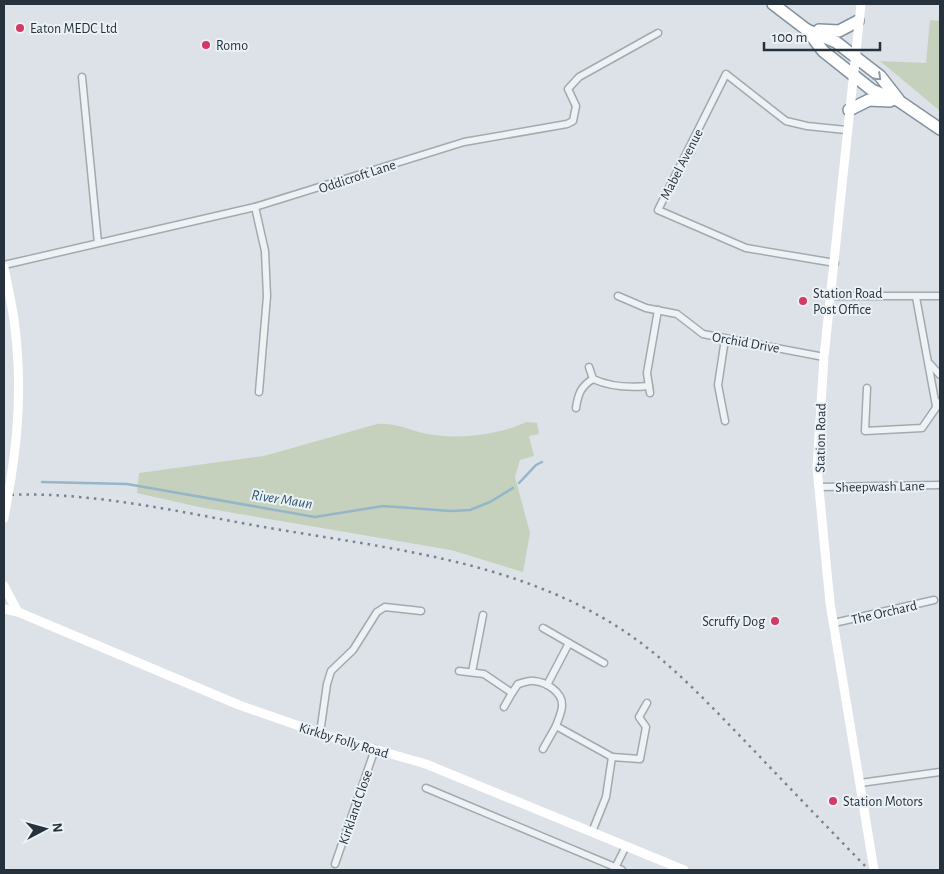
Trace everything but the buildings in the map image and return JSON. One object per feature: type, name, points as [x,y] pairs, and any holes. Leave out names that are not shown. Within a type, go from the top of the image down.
[{"type":"highway","points":[[773,4],[807,30],[823,51],[872,90],[899,101],[940,129]]},
{"type":"highway","points":[[807,30],[839,31],[858,21]]},
{"type":"highway","points":[[807,30],[832,40],[880,76],[899,101]]},
{"type":"highway","points":[[849,110],[869,100],[899,101]]},
{"type":"main road","name":"Station Road","points":[[860,4],[824,357],[819,413],[818,468],[834,623],[874,870]]},
{"type":"main road","points":[[4,266],[15,326],[18,415],[11,478],[4,518]]},
{"type":"main road","points":[[4,586],[18,612]]},
{"type":"main road","points":[[4,600],[18,612]]},
{"type":"main road","name":"Kirkby Folly Road","points":[[4,609],[18,612],[239,705],[320,733],[426,764],[684,870]]},
{"type":"street","name":"Oddicroft Lane","points":[[4,266],[255,207],[464,142],[567,124],[573,121],[576,106],[568,89],[579,77],[658,33]]},
{"type":"street","name":"Mabel Avenue","points":[[835,262],[746,248],[658,210],[726,74],[786,121],[807,126],[846,130]]},
{"type":"street","points":[[82,77],[98,243]]},
{"type":"street","points":[[255,207],[265,251],[267,296],[259,392]]},
{"type":"street","name":"Orchid Drive","points":[[618,296],[646,308],[677,314],[703,334],[824,357]]},
{"type":"street","points":[[831,296],[940,296]]},
{"type":"street","points":[[867,388],[864,431],[922,428],[938,404],[916,297]]},
{"type":"street","points":[[589,367],[593,379],[602,383],[650,389],[647,373],[658,310]]},
{"type":"street","points":[[725,339],[718,385],[725,421]]},
{"type":"street","points":[[930,363],[940,375]]},
{"type":"street","points":[[576,408],[578,395],[584,384],[593,379]]},
{"type":"street","name":"Sheepwash Lane","points":[[820,486],[940,485]]},
{"type":"street","name":"The Orchard","points":[[834,623],[934,600]]},
{"type":"street","points":[[320,733],[327,684],[331,671],[353,650],[377,612],[385,607],[421,611]]},
{"type":"street","points":[[472,672],[483,615]]},
{"type":"street","points":[[543,628],[604,663]]},
{"type":"street","points":[[547,685],[569,644]]},
{"type":"street","points":[[459,671],[484,674],[512,693]]},
{"type":"street","points":[[504,707],[518,684],[533,680],[547,685],[557,692],[562,701],[562,707],[556,726],[543,749]]},
{"type":"street","points":[[556,726],[612,757],[640,759],[646,727],[639,717],[647,703]]},
{"type":"street","name":"Kirkland Close","points":[[335,864],[374,749]]},
{"type":"street","points":[[592,832],[606,797],[612,757]]},
{"type":"street","points":[[860,783],[940,772]]},
{"type":"street","points":[[426,788],[618,869],[626,846]]},
{"type":"green space","points":[[930,20],[940,21],[940,111],[880,61],[926,63]]},
{"type":"green space","points":[[526,422],[537,423],[539,434],[529,436],[534,456],[520,460],[515,477],[530,533],[523,572],[451,550],[199,507],[137,493],[139,473],[264,456],[377,424],[399,426],[427,434],[469,436],[493,433]]},
{"type":"waterway","name":"River Maun","points":[[519,483],[536,465],[542,462]]},
{"type":"waterway","name":"River Maun","points":[[42,482],[127,484],[315,517],[383,506],[451,511],[470,510],[490,502],[513,488]]},
{"type":"railway","points":[[4,495],[68,496],[132,503],[399,550],[446,559],[492,571],[536,586],[580,605],[638,641],[685,680],[869,870]]},
{"type":"place","name":"Eaton MEDC Ltd","points":[[20,28]]},
{"type":"place","name":"Romo","points":[[206,45]]},
{"type":"place","name":"Station Road Post Office","points":[[803,301]]},
{"type":"place","name":"Scruffy Dog","points":[[775,621]]},
{"type":"place","name":"Station Motors","points":[[833,801]]}]
